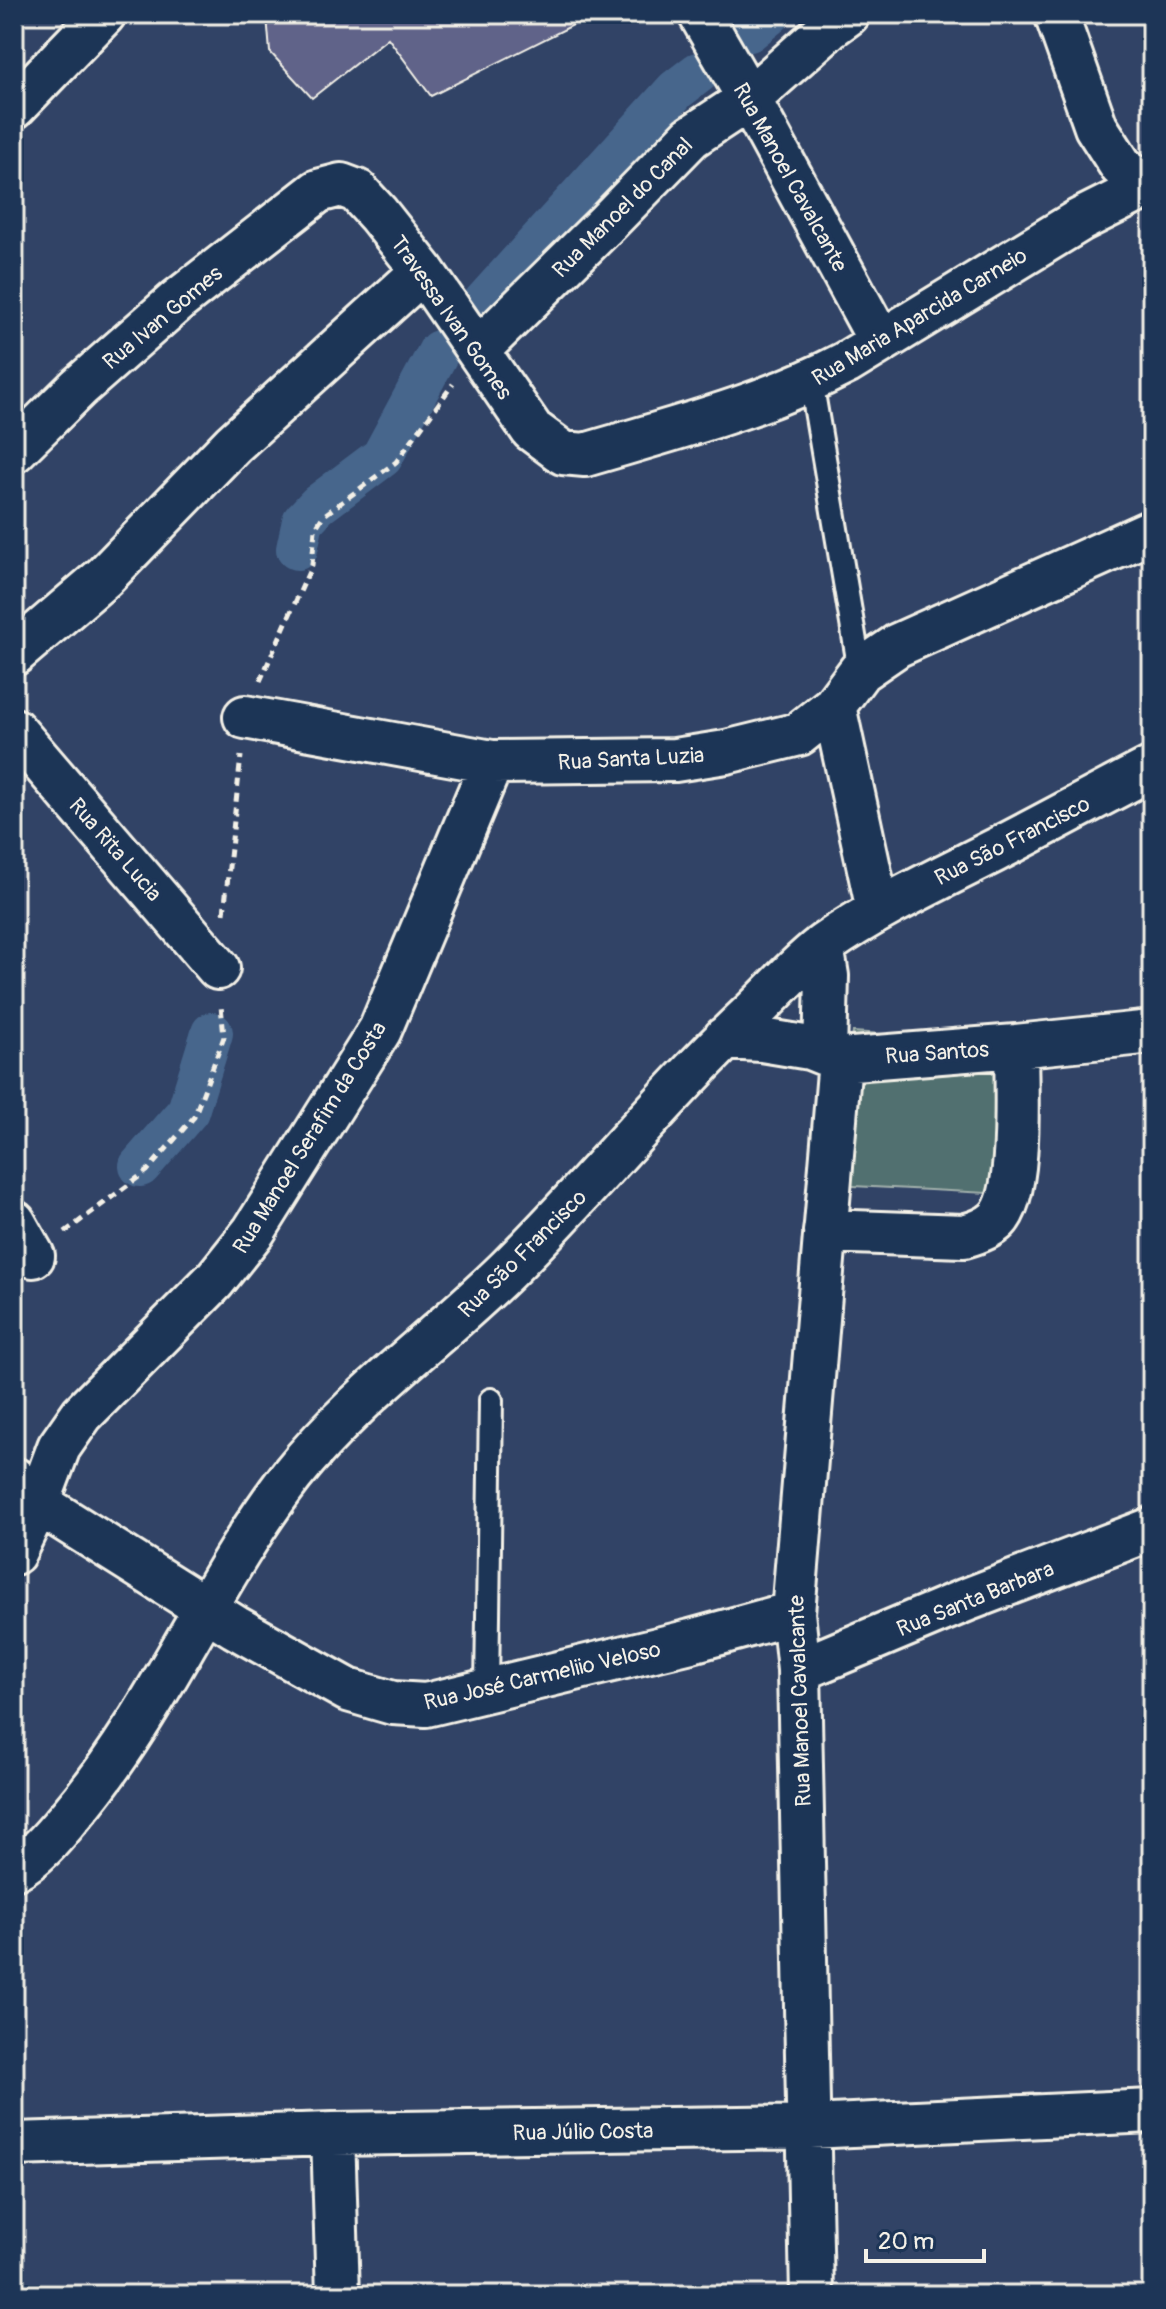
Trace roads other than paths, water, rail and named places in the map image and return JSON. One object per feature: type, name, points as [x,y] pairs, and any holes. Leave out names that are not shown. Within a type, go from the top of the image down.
[{"type":"street","points":[[14,107],[104,14]]},
{"type":"street","name":"Rua Manoel Cavalcante","points":[[700,14],[880,341]]},
{"type":"street","name":"Rua Manoel do Canal","points":[[478,350],[691,137],[749,99],[848,14]]},
{"type":"street","points":[[1056,14],[1096,127],[1121,166],[1151,187]]},
{"type":"street","name":"Travessa Ivan Gomes","points":[[318,191],[341,185],[357,191],[423,271],[522,417],[539,437],[563,453],[585,455]]},
{"type":"street","name":"Rua Maria Aparcida Carneio","points":[[585,455],[724,413],[811,381],[1080,220],[1151,187]]},
{"type":"street","name":"Rua Ivan Gomes","points":[[14,451],[79,387],[177,301],[318,191]]},
{"type":"street","points":[[14,654],[104,577],[233,444],[423,271]]},
{"type":"street","name":"Rua Santa Luzia","points":[[245,717],[492,762],[675,760],[714,754],[799,734],[834,706],[860,671],[898,645],[1152,531]]},
{"type":"street","points":[[834,706],[878,910]]},
{"type":"street","name":"Rua Rita Lucia","points":[[14,730],[218,968]]},
{"type":"street","name":"Rua Manoel Serafim da Costa","points":[[14,1553],[26,1491],[82,1414],[214,1281],[254,1231],[380,1030],[492,762]]},
{"type":"street","name":"Rua São Francisco","points":[[14,1869],[27,1863],[58,1831],[114,1762],[205,1607],[251,1533],[293,1474],[341,1420],[464,1313],[541,1236],[725,1038],[822,946],[878,910],[1152,768]]},
{"type":"street","name":"Rua Manoel Cavalcante","points":[[812,2295],[799,1670],[793,1613],[825,1231],[833,1057],[822,946]]},
{"type":"street","name":"Rua Santos","points":[[725,1038],[810,1048],[833,1057],[1016,1046],[1152,1032]]},
{"type":"street","points":[[825,1231],[964,1236],[997,1220],[1007,1206],[1015,1153],[1016,1046]]},
{"type":"street","name":"Rua José Carmeliio Veloso","points":[[26,1491],[281,1654],[348,1690],[393,1703],[426,1705],[592,1666],[793,1613]]},
{"type":"street","name":"Rua Santa Barbara","points":[[799,1670],[966,1600],[1152,1529]]},
{"type":"street","name":"Rua Júlio Costa","points":[[14,2144],[333,2134],[810,2127],[1152,2111]]},
{"type":"street","points":[[333,2134],[338,2295]]},
{"type":"lane","points":[[811,381],[860,671]]},
{"type":"lane","points":[[487,1689],[491,1400]]},
{"type":"waterway","points":[[749,31],[770,14]]},
{"type":"waterway","points":[[484,302],[676,90],[698,73]]},
{"type":"waterway","points":[[297,549],[303,521],[318,505],[382,457],[439,351]]},
{"type":"waterway","points":[[140,1166],[188,1111],[212,1033]]}]
